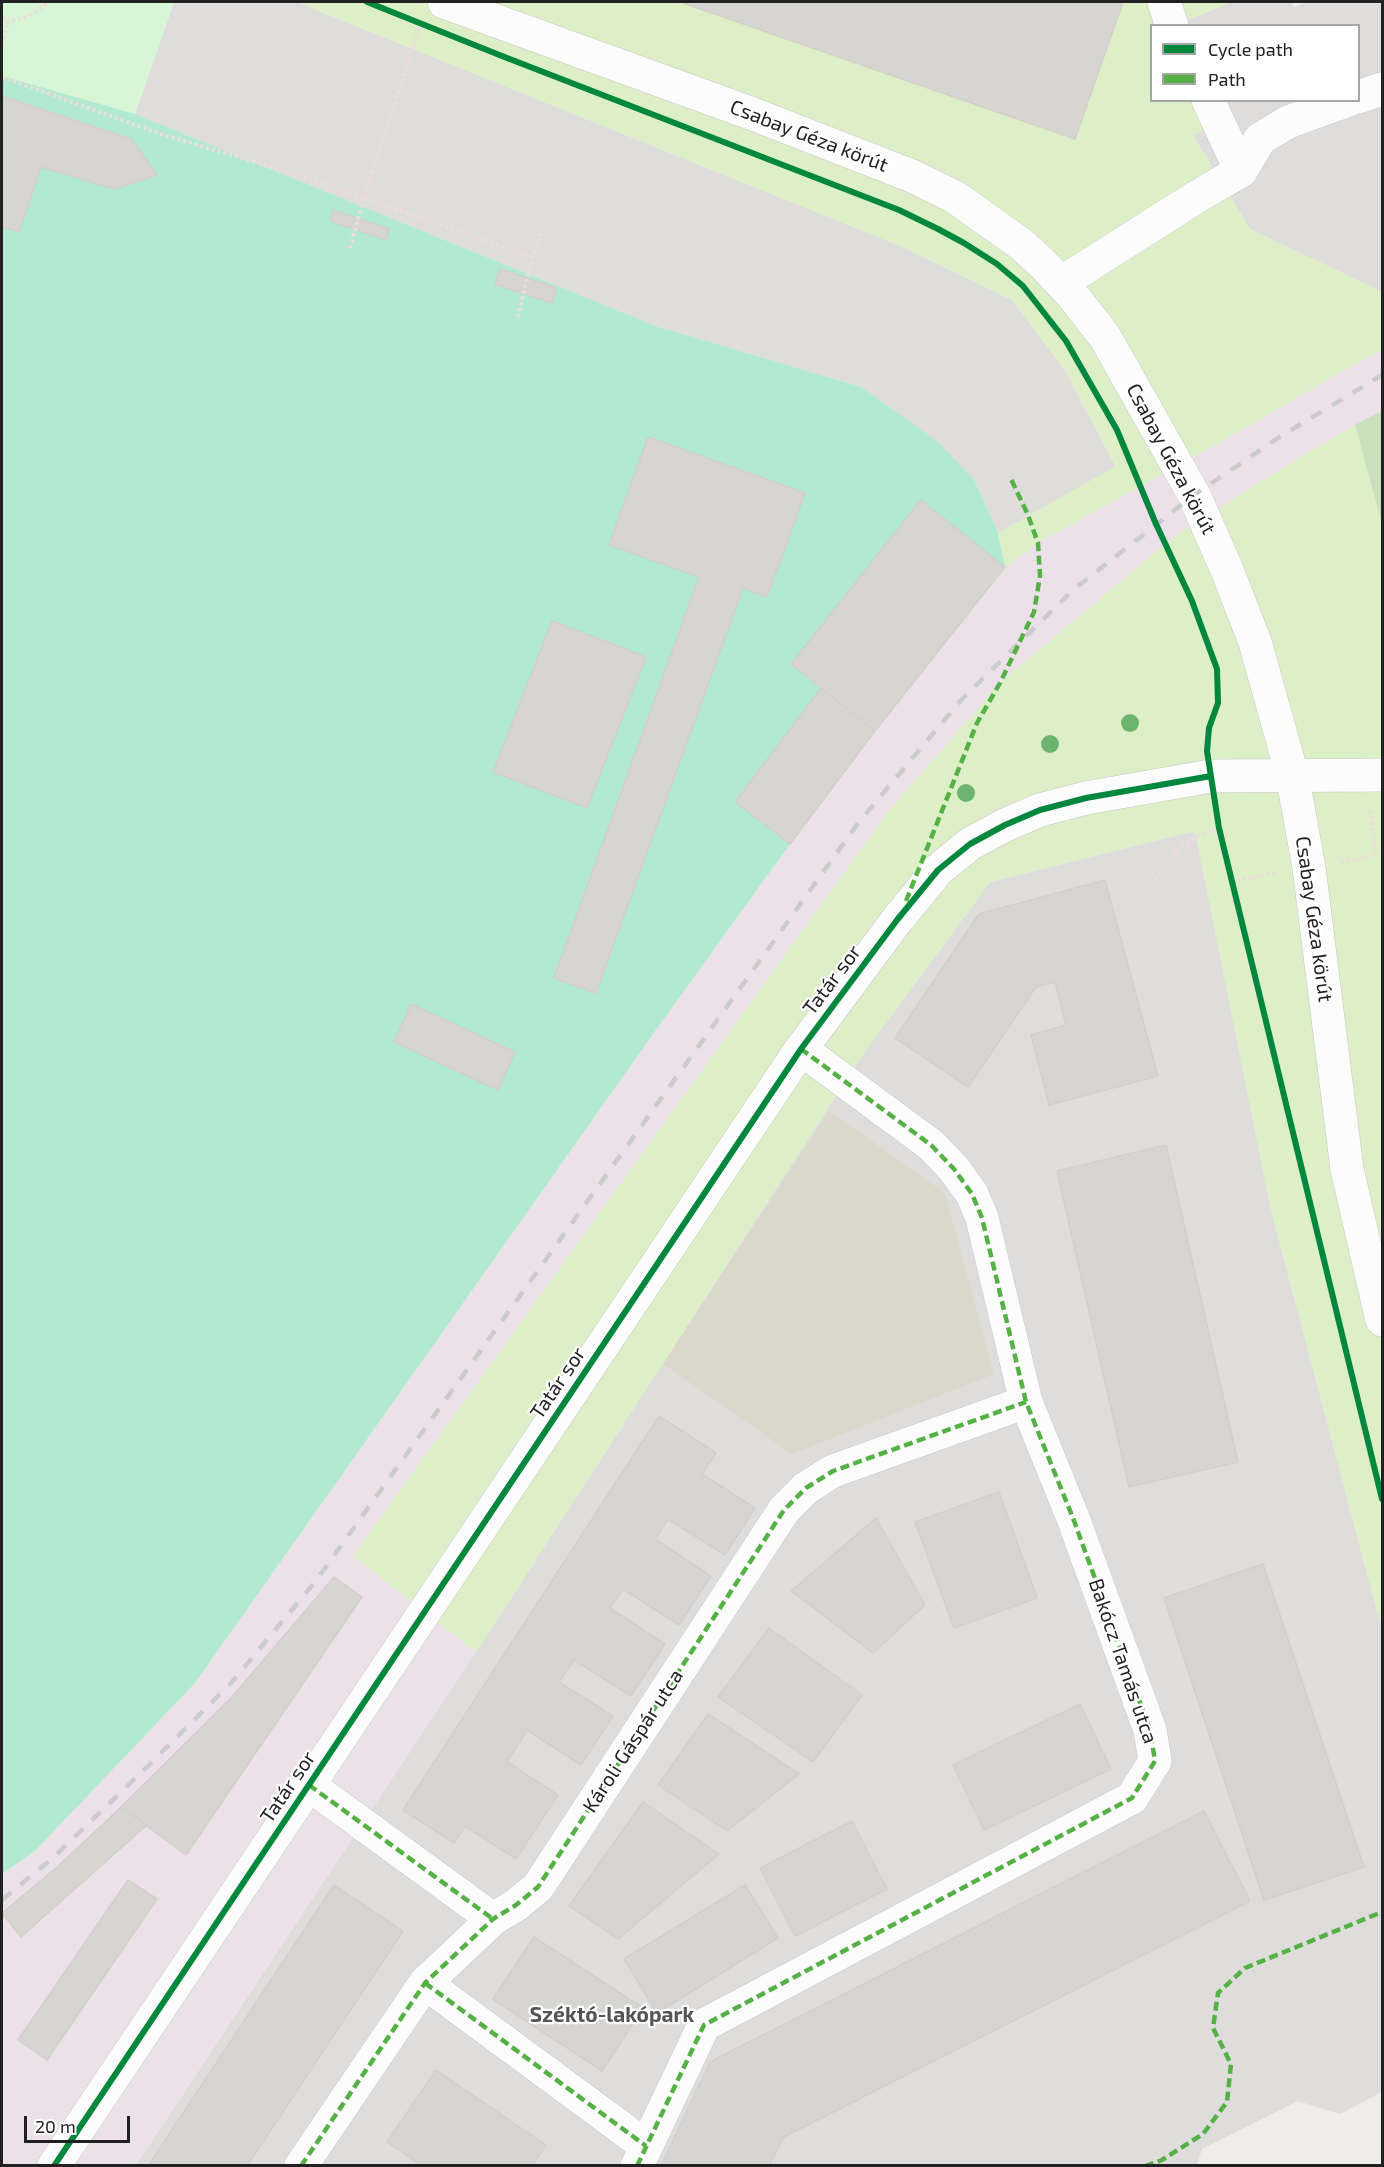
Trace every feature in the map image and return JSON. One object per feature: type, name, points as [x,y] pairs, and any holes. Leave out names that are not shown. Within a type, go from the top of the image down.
[{"type":"street","points":[[1164,2],[1171,24]]},
{"type":"street","name":"Csabay Géza körút","points":[[437,14],[753,114],[912,176],[955,197],[1021,244],[1061,283],[1105,337],[1194,495],[1255,642],[1292,774],[1309,868],[1347,1169],[1383,1320]]},
{"type":"street","points":[[1360,97],[1383,89]]},
{"type":"street","points":[[1209,102],[1241,171]]},
{"type":"street","points":[[1061,283],[1241,171],[1260,139],[1288,122],[1343,102]]},
{"type":"street","name":"Tatár sor","points":[[54,2166],[801,1049],[938,870],[970,844],[1005,825],[1040,810],[1086,798],[1210,776],[1292,774],[1383,776]]},
{"type":"street","name":"Bakócz Tamás utca","points":[[642,2156],[704,2025],[1132,1798],[1155,1761],[1150,1730],[1073,1518],[1026,1402],[982,1218],[972,1194],[954,1169],[931,1145],[801,1049]]},
{"type":"street","name":"Károli Gáspár utca","points":[[301,2166],[424,1983],[493,1918],[516,1905],[538,1887],[784,1510],[806,1488],[833,1472],[1026,1402]]},
{"type":"street","points":[[309,1785],[493,1918]]},
{"type":"street","points":[[424,1983],[642,2156]]},
{"type":"path","points":[[8,22],[29,16],[49,2]]},
{"type":"path","points":[[350,248],[420,23],[437,14]]},
{"type":"path","points":[[2,17],[8,22]]},
{"type":"path","points":[[410,19],[420,23]]},
{"type":"path","points":[[2,45],[8,22]]},
{"type":"path","points":[[2,77],[161,134],[295,174],[532,257]]},
{"type":"path","points":[[518,317],[532,257],[542,229]]},
{"type":"path","points":[[1210,776],[1222,839]]},
{"type":"path","points":[[1155,879],[1181,847],[1219,828]]},
{"type":"path","points":[[1229,870],[1234,892]]},
{"type":"shaded area","points":[[174,2],[297,2],[905,248],[1012,300],[1065,370],[1116,467],[998,533],[975,481],[861,387],[656,326],[135,114]]},
{"type":"shaded area","points":[[1232,2],[1291,2],[1294,7],[1307,2],[1382,2],[1382,292],[1250,229],[1193,136],[1230,117],[1222,102],[1360,102],[1360,24],[1186,24],[1185,21]]},
{"type":"shaded area","points":[[1382,350],[1382,411],[1281,469],[1171,539],[1000,683],[887,813],[353,1556],[476,1652],[135,2165],[2,2166],[2,1874],[35,1851],[195,1683],[653,1034],[790,844],[875,731],[1005,567],[1038,543]]},
{"type":"shaded area","points":[[1195,831],[1271,1210],[1382,1630],[1382,2092],[1340,2114],[1298,2101],[1202,2149],[1197,2165],[135,2166],[476,1652],[863,1054],[990,882]]},
{"type":"shaded area","points":[[829,1111],[945,1193],[994,1374],[792,1454],[663,1364]]},
{"type":"green space","points":[[2,2],[174,2],[135,114],[2,76]]},
{"type":"green space","points":[[297,2],[680,2],[1074,139],[1123,2],[1232,2],[1185,21],[1186,24],[1150,24],[1150,102],[1222,102],[1230,117],[1193,136],[1250,229],[1382,292],[1382,350],[1038,543],[1005,567],[998,533],[1116,466],[1065,370],[1012,300],[905,248]]},
{"type":"green space","points":[[2,76],[135,114],[656,326],[861,387],[937,441],[975,481],[998,533],[1005,567],[875,731],[790,844],[653,1034],[195,1683],[35,1851],[2,1874]]},
{"type":"green space","points":[[1382,411],[1382,524],[1355,425]]},
{"type":"green space","points":[[1355,425],[1382,524],[1382,1630],[1271,1210],[1195,831],[990,882],[863,1054],[476,1652],[353,1556],[887,813],[1000,683],[1171,539]]},
{"type":"building","points":[[680,2],[1123,2],[1075,139]]},
{"type":"building","points":[[2,96],[131,139],[157,175],[115,189],[41,167],[19,232],[2,226]]},
{"type":"building","points":[[333,210],[389,229],[386,240],[330,221]]},
{"type":"building","points":[[500,269],[557,288],[552,303],[495,284]]},
{"type":"building","points":[[648,437],[805,493],[767,597],[743,588],[596,993],[554,978],[699,577],[609,545]]},
{"type":"building","points":[[921,500],[1005,567],[875,731],[791,664]]},
{"type":"building","points":[[552,621],[646,657],[587,808],[493,772]]},
{"type":"building","points":[[821,688],[875,731],[790,844],[735,802]]},
{"type":"building","points":[[1105,880],[1158,1076],[1049,1105],[1031,1035],[1066,1025],[1055,982],[1036,987],[968,1087],[895,1038],[979,914]]},
{"type":"building","points":[[411,1004],[515,1052],[498,1090],[394,1042]]},
{"type":"building","points":[[1166,1145],[1238,1462],[1129,1487],[1057,1171]]},
{"type":"building","points":[[659,1416],[716,1453],[702,1474],[755,1508],[725,1555],[668,1519],[655,1539],[711,1576],[679,1625],[623,1589],[610,1608],[665,1644],[631,1696],[574,1660],[559,1682],[613,1716],[581,1765],[527,1730],[507,1762],[558,1795],[516,1859],[465,1826],[454,1843],[403,1810]]},
{"type":"building","points":[[999,1492],[1037,1598],[954,1628],[915,1522]]},
{"type":"building","points":[[876,1518],[925,1605],[873,1653],[791,1591]]},
{"type":"building","points":[[1263,1564],[1364,1867],[1264,1900],[1164,1598]]},
{"type":"building","points":[[334,1577],[362,1597],[186,1855],[121,1807],[232,1697]]},
{"type":"building","points":[[769,1628],[862,1695],[813,1762],[718,1697]]},
{"type":"building","points":[[1080,1704],[1111,1769],[984,1830],[953,1765]]},
{"type":"building","points":[[708,1714],[799,1774],[727,1831],[658,1785]]},
{"type":"building","points":[[643,1802],[719,1854],[618,1939],[569,1906]]},
{"type":"building","points":[[121,1807],[147,1825],[21,1937],[2,1913],[56,1868]]},
{"type":"building","points":[[1204,1811],[1250,1901],[784,2137],[769,2166],[661,2166],[710,2062]]},
{"type":"building","points":[[852,1821],[887,1889],[795,1936],[760,1868]]},
{"type":"building","points":[[128,1880],[157,1899],[47,2060],[18,2040]]},
{"type":"building","points":[[334,1885],[403,1931],[247,2166],[148,2166]]},
{"type":"building","points":[[745,1885],[778,1938],[657,2013],[624,1959]]},
{"type":"building","points":[[534,1937],[643,2008],[602,2071],[493,1999]]},
{"type":"building","points":[[436,2070],[546,2145],[532,2166],[422,2166],[387,2142]]},
{"type":"railway","points":[[2,1900],[54,1857],[232,1682],[315,1582],[859,822],[962,699],[1073,590],[1194,495],[1278,438],[1382,375]]},
{"type":"marked path","points":[[906,901],[977,723],[1000,683],[1034,612],[1040,576],[1038,543],[1011,479]]},
{"type":"marked path","points":[[637,2166],[704,2025],[1132,1798],[1155,1761],[1150,1730],[1073,1518],[1026,1402],[982,1218],[972,1194],[954,1169],[931,1145],[801,1049]]},
{"type":"marked path","points":[[301,2166],[425,1983],[493,1919],[516,1905],[538,1887],[784,1510],[806,1488],[833,1471],[1026,1402]]},
{"type":"marked path","points":[[309,1785],[493,1919]]},
{"type":"marked path","points":[[1145,2166],[1162,2160],[1203,2134],[1227,2102],[1231,2064],[1213,2028],[1218,1993],[1245,1968],[1382,1912]]},
{"type":"marked path","points":[[425,1983],[646,2146]]},
{"type":"cycle path","points":[[367,2],[899,210],[964,243],[997,264],[1023,286],[1066,341],[1117,430],[1156,524],[1192,601],[1217,669],[1218,703],[1209,728],[1207,751],[1219,828],[1382,1499]]},
{"type":"cycle path","points":[[54,2166],[801,1049],[897,920],[938,870],[970,844],[1040,810],[1086,798],[1211,776]]},
{"type":"district","name":"Széktó-lakópark","points":[[612,2015]]}]
